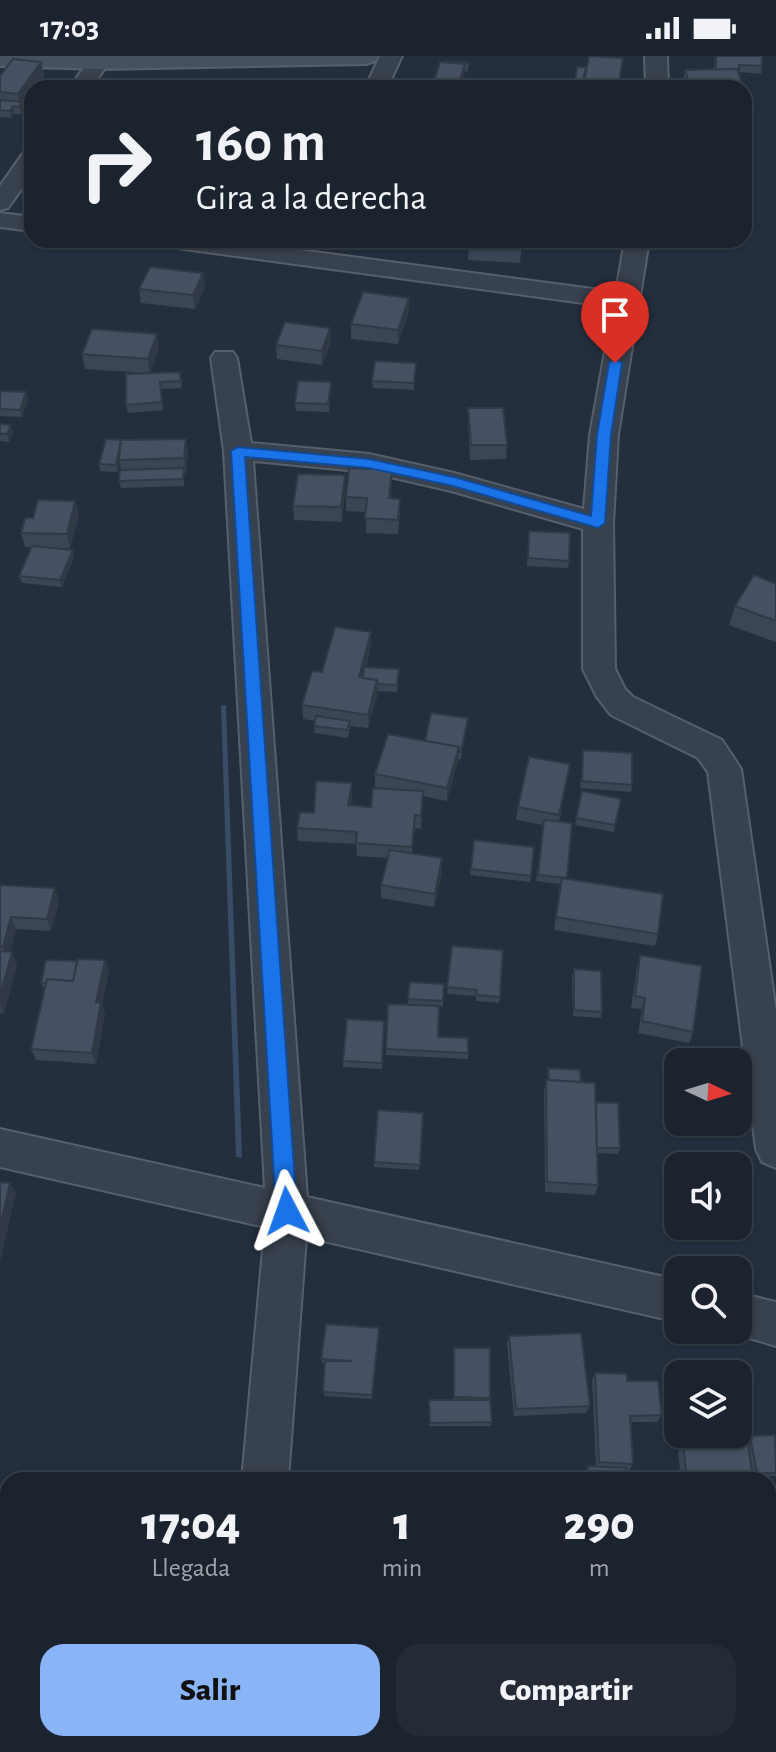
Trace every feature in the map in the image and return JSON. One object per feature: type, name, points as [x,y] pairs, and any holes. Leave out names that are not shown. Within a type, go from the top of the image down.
[{"type":"street","points":[[0,58],[99,61],[366,56]]},
{"type":"street","points":[[380,80],[391,56]]},
{"type":"street","points":[[656,56],[657,80]]},
{"type":"street","points":[[86,80],[99,61]]},
{"type":"street","points":[[0,203],[24,168]]},
{"type":"street","points":[[0,220],[24,223]]},
{"type":"street","points":[[304,248],[624,301]]},
{"type":"street","points":[[635,248],[604,435],[598,523],[599,669],[604,684],[622,706],[710,749],[724,769],[776,1149]]},
{"type":"street","points":[[224,358],[238,451],[287,1211],[266,1472]]},
{"type":"street","points":[[238,451],[369,463],[454,482],[598,523]]},
{"type":"street","points":[[0,1148],[664,1298]]},
{"type":"street","points":[[752,1318],[776,1324]]},
{"type":"water","points":[[226,705],[242,1158],[236,1157],[221,706]]},
{"type":"building","points":[[589,56],[623,58],[619,80],[584,80]]},
{"type":"building","points":[[716,56],[762,56],[762,66],[739,65],[739,75],[737,69],[716,70]]},
{"type":"building","points":[[13,59],[41,62],[28,80],[24,80],[18,94],[0,92],[0,76]]},
{"type":"building","points":[[445,61],[469,63],[467,71],[464,71],[465,64]]},
{"type":"building","points":[[440,62],[465,64],[460,80],[434,80]]},
{"type":"building","points":[[577,67],[586,67],[583,80],[575,80]]},
{"type":"building","points":[[737,69],[741,80],[688,80],[685,70]]},
{"type":"building","points":[[0,100],[22,102],[10,111],[0,110]]},
{"type":"building","points":[[150,267],[203,273],[193,295],[139,289]]},
{"type":"building","points":[[363,292],[409,298],[398,330],[351,324]]},
{"type":"building","points":[[285,322],[330,328],[322,351],[276,345]]},
{"type":"building","points":[[92,329],[157,334],[148,359],[82,354]]},
{"type":"building","points":[[375,361],[416,363],[414,383],[372,381]]},
{"type":"building","points":[[180,372],[180,381],[160,382],[162,402],[126,405],[126,374]]},
{"type":"building","points":[[298,381],[331,382],[328,404],[295,403]]},
{"type":"building","points":[[0,391],[26,392],[20,410],[0,409]]},
{"type":"building","points":[[468,408],[503,408],[507,445],[471,445]]},
{"type":"building","points":[[0,424],[11,425],[7,434],[0,434]]},
{"type":"building","points":[[106,439],[123,440],[116,465],[99,464]]},
{"type":"building","points":[[186,439],[184,458],[119,460],[121,440]]},
{"type":"building","points":[[184,468],[183,479],[119,481],[120,470]]},
{"type":"building","points":[[349,468],[392,470],[389,498],[400,499],[398,520],[365,518],[367,498],[346,497]]},
{"type":"building","points":[[298,474],[345,475],[341,507],[293,506]]},
{"type":"building","points":[[38,500],[75,501],[67,534],[21,533],[25,518],[33,518]]},
{"type":"building","points":[[529,531],[570,533],[569,561],[528,558]]},
{"type":"building","points":[[32,546],[73,550],[60,580],[19,576]]},
{"type":"building","points":[[754,575],[776,584],[776,621],[735,606]]},
{"type":"building","points":[[335,627],[371,632],[359,677],[377,680],[368,715],[302,705],[312,671],[322,672]]},
{"type":"building","points":[[364,667],[399,669],[397,685],[378,684],[377,680],[363,678]]},
{"type":"building","points":[[431,713],[468,718],[461,752],[459,747],[425,741]]},
{"type":"building","points":[[316,716],[350,721],[347,730],[314,726]]},
{"type":"building","points":[[388,734],[459,747],[447,788],[375,774]]},
{"type":"building","points":[[583,750],[632,753],[632,785],[582,781]]},
{"type":"building","points":[[529,757],[570,764],[559,815],[518,807]]},
{"type":"building","points":[[316,781],[352,783],[348,805],[371,807],[373,788],[423,791],[421,816],[415,815],[412,847],[356,843],[357,832],[297,828],[300,812],[314,813]]},
{"type":"building","points":[[582,791],[621,799],[615,825],[576,818]]},
{"type":"building","points":[[544,820],[572,823],[567,878],[538,875]]},
{"type":"building","points":[[474,840],[534,847],[531,876],[471,869]]},
{"type":"building","points":[[390,850],[442,858],[435,894],[381,885]]},
{"type":"building","points":[[562,878],[663,894],[658,934],[556,917]]},
{"type":"building","points":[[0,885],[55,888],[47,919],[11,917],[3,947],[0,947]]},
{"type":"building","points":[[452,946],[503,950],[500,997],[476,995],[477,990],[447,987]]},
{"type":"building","points":[[0,951],[12,952],[0,996]]},
{"type":"building","points":[[640,955],[702,966],[693,1032],[642,1021],[645,998],[635,996]]},
{"type":"building","points":[[78,959],[105,960],[96,1002],[101,1003],[92,1053],[31,1049],[47,979],[73,981]]},
{"type":"building","points":[[46,960],[77,961],[73,981],[47,979],[46,983],[41,983]]},
{"type":"building","points":[[574,969],[601,971],[602,1012],[574,1010]]},
{"type":"building","points":[[410,982],[444,984],[443,1001],[408,999]]},
{"type":"building","points":[[388,1004],[439,1006],[438,1037],[468,1038],[468,1053],[386,1049]]},
{"type":"building","points":[[347,1019],[384,1021],[382,1063],[343,1061]]},
{"type":"building","points":[[548,1068],[580,1070],[581,1082],[549,1080]]},
{"type":"building","points":[[546,1080],[595,1083],[598,1185],[547,1182]]},
{"type":"building","points":[[596,1102],[618,1103],[620,1148],[597,1148]]},
{"type":"building","points":[[378,1110],[423,1113],[420,1165],[374,1162]]},
{"type":"building","points":[[0,1182],[10,1183],[0,1227]]},
{"type":"building","points":[[326,1324],[379,1328],[372,1395],[323,1392],[325,1361],[352,1361],[321,1359]]},
{"type":"building","points":[[581,1333],[590,1406],[516,1409],[509,1336]]},
{"type":"building","points":[[454,1348],[490,1348],[490,1398],[454,1397]]},
{"type":"building","points":[[595,1373],[627,1374],[627,1381],[658,1381],[662,1415],[630,1416],[633,1464],[599,1462]]},
{"type":"building","points":[[429,1400],[490,1400],[492,1422],[430,1423]]},
{"type":"building","points":[[775,1435],[776,1472],[757,1472],[752,1436]]},
{"type":"building","points":[[684,1448],[749,1448],[752,1472],[686,1472]]},
{"type":"building","points":[[588,1466],[626,1468],[626,1472],[588,1472]]},
{"type":"route","points":[[287,1211],[238,451],[369,463],[454,482],[598,523],[604,435],[615,363]]}]
